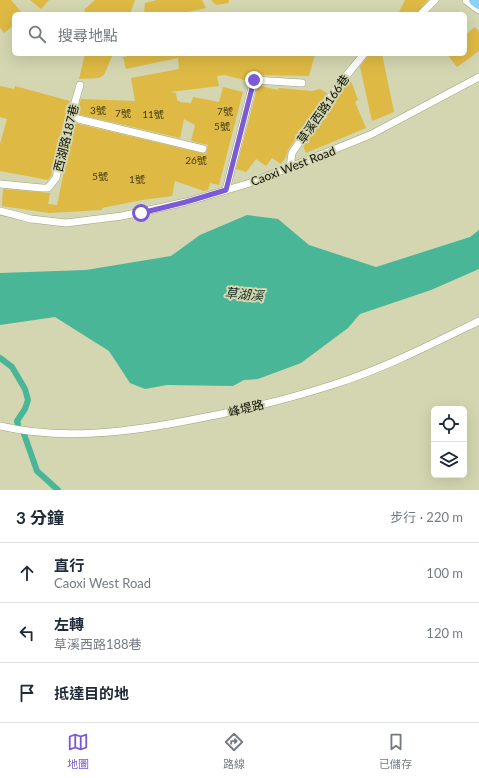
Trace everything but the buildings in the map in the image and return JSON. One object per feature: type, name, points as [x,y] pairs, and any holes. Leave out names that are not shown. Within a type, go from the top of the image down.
[{"type":"highway","points":[[475,0],[479,3]]},
{"type":"street","points":[[423,12],[435,0]]},
{"type":"street","points":[[467,0],[479,9]]},
{"type":"street","name":"草溪西路166巷","points":[[290,168],[292,153],[338,87],[362,56]]},
{"type":"street","name":"Caoxi West Road","points":[[0,211],[31,219],[66,223],[141,213],[186,202],[290,168],[370,135],[479,77]]},
{"type":"street","points":[[226,190],[254,80],[302,83]]},
{"type":"street","name":"西湖路187巷","points":[[0,184],[48,188],[53,184],[56,178],[70,117],[80,85]]},
{"type":"street","points":[[70,117],[203,149]]},
{"type":"street","name":"峰堤路","points":[[0,426],[57,433],[105,433],[164,425],[229,413],[334,385],[432,344],[479,321]]},
{"type":"water","name":"草湖溪","points":[[247,215],[278,219],[309,245],[376,267],[470,237],[479,230],[479,269],[431,290],[360,314],[348,328],[301,363],[258,379],[244,380],[233,386],[167,385],[145,389],[130,383],[109,351],[55,317],[0,325],[0,273],[86,270],[171,256],[200,235]]},
{"type":"waterway","points":[[0,358],[12,367],[25,389],[28,400],[25,409],[17,421],[18,424]]},
{"type":"waterway","points":[[24,434],[37,471],[58,490]]},
{"type":"route","points":[[141,213],[226,190],[254,80]]}]
